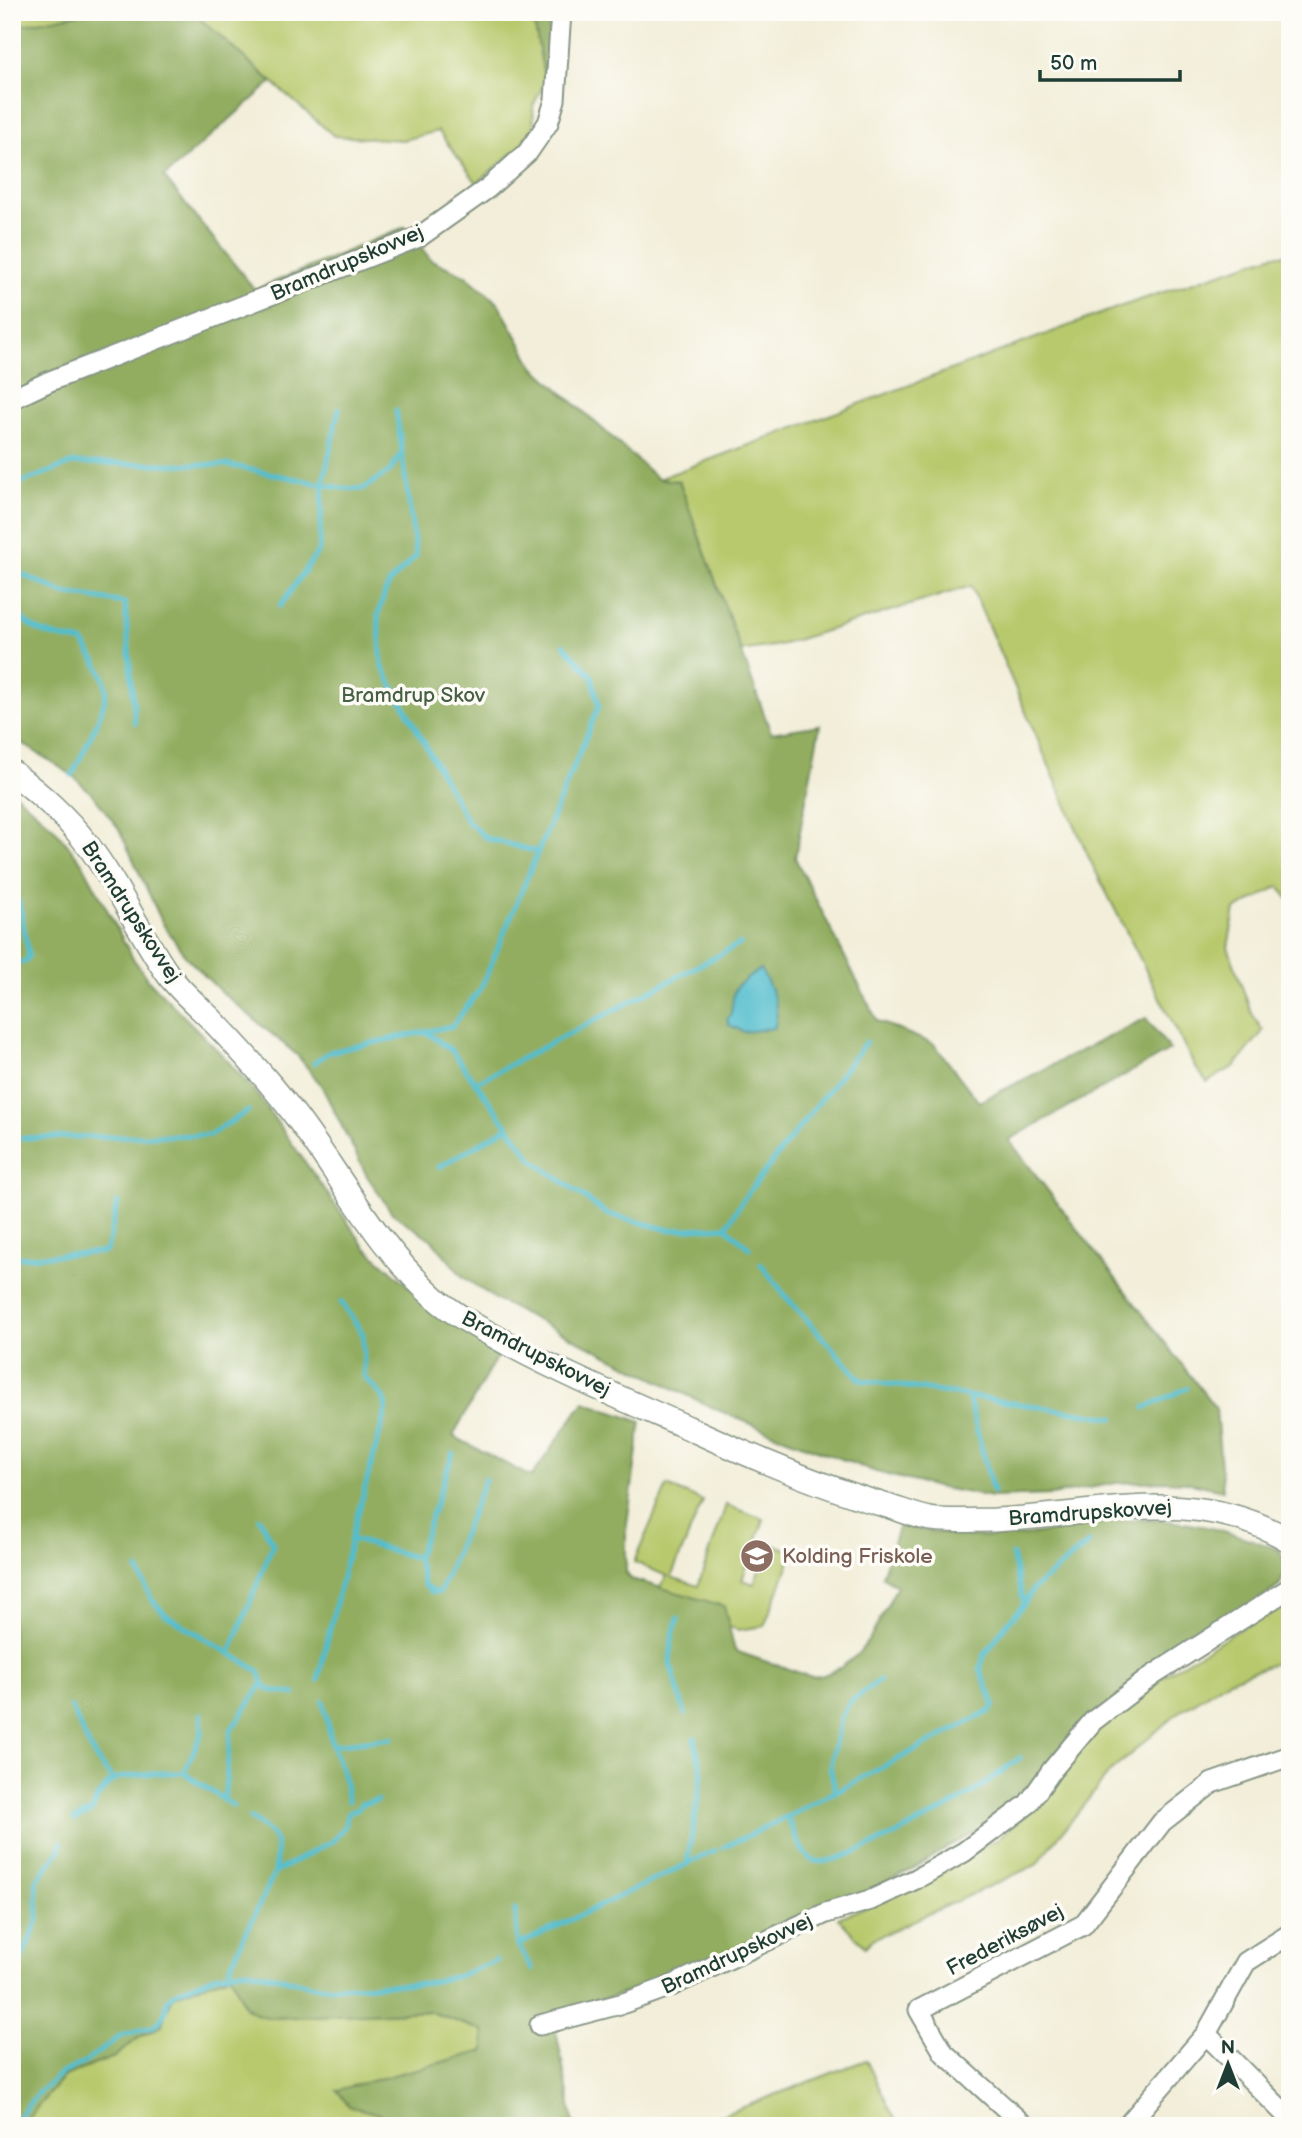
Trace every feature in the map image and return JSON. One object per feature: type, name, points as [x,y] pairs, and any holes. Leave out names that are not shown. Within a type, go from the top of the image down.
[{"type":"street","name":"Bramdrupskovvej","points":[[12,398],[419,237],[429,230],[488,188],[528,152],[548,123],[555,100],[561,12]]},
{"type":"street","name":"Bramdrupskovvej","points":[[12,772],[41,795],[86,841],[142,937],[171,979],[245,1054],[296,1114],[384,1242],[437,1300],[462,1317],[510,1345],[575,1377],[762,1461],[843,1492],[929,1519],[1010,1519],[1118,1507],[1169,1506],[1217,1512],[1247,1521],[1290,1541]]},
{"type":"street","name":"Bramdrupskovvej","points":[[540,2025],[624,2003],[671,1986],[826,1913],[871,1900],[964,1852],[1028,1804],[1093,1721],[1152,1676],[1290,1588]]},
{"type":"street","name":"Frederiksøvej","points":[[1025,2126],[944,2053],[919,2010],[1083,1925],[1162,1822],[1212,1783],[1290,1756]]},
{"type":"street","points":[[1127,2126],[1206,2035],[1246,1962],[1290,1934]]},
{"type":"street","points":[[1206,2035],[1290,2119]]},
{"type":"green space","points":[[12,12],[89,12],[12,27]]},
{"type":"green space","name":"Bramdrup Skov","points":[[89,12],[192,12],[272,82],[164,177],[255,290],[405,227],[431,260],[465,275],[498,303],[534,367],[658,479],[679,481],[771,733],[820,725],[795,858],[877,1021],[934,1044],[979,1102],[1146,1018],[1170,1050],[1009,1140],[1216,1409],[1223,1490],[1186,1482],[1162,1481],[1116,1483],[1052,1495],[992,1497],[876,1472],[713,1408],[498,1301],[462,1276],[432,1240],[392,1213],[367,1176],[321,1085],[297,1055],[219,990],[186,957],[163,924],[119,829],[93,795],[72,775],[12,737],[12,27]]},
{"type":"green space","points":[[192,12],[529,12],[536,32],[545,81],[533,106],[534,131],[519,148],[477,183],[438,131],[403,140],[334,136]]},
{"type":"green space","points":[[529,12],[551,12],[545,81],[536,32]]},
{"type":"green space","points":[[1274,255],[1290,255],[1290,901],[1279,886],[1235,910],[1228,947],[1251,1012],[1263,1031],[1235,1066],[1207,1082],[1194,1065],[1090,860],[971,586],[780,645],[741,651],[679,481],[658,479],[1119,307]]},
{"type":"green space","points":[[12,791],[53,827],[83,864],[132,957],[150,982],[227,1060],[259,1097],[366,1248],[434,1309],[498,1354],[453,1436],[531,1477],[584,1402],[641,1422],[626,1531],[626,1573],[631,1579],[724,1606],[735,1651],[812,1677],[840,1668],[857,1655],[871,1637],[897,1586],[882,1576],[899,1525],[994,1537],[1042,1533],[1119,1521],[1185,1523],[1232,1534],[1280,1550],[1287,1569],[1279,1586],[1083,1724],[1009,1810],[911,1870],[870,1890],[829,1904],[660,1983],[553,2014],[574,2126],[392,2126],[387,2116],[349,2106],[337,2090],[484,2051],[483,2031],[429,2011],[271,2018],[262,2016],[244,2004],[231,1975],[173,1996],[161,2026],[141,2036],[114,2057],[64,2076],[21,2126],[12,2126]]},
{"type":"green space","points":[[667,1486],[703,1501],[671,1577],[698,1586],[726,1505],[764,1519],[742,1580],[754,1584],[769,1544],[794,1551],[764,1626],[738,1630],[651,1599],[667,1576],[634,1562]]},
{"type":"green space","points":[[1290,1598],[1290,1658],[1229,1680],[1175,1715],[1110,1772],[1036,1865],[873,1939],[865,1947],[838,1918],[910,1889],[999,1838],[1039,1803],[1095,1731],[1145,1687]]},
{"type":"green space","points":[[231,1974],[245,2008],[271,2018],[429,2011],[483,2031],[485,2051],[338,2090],[348,2105],[387,2116],[392,2126],[21,2126],[64,2076],[114,2057],[141,2036],[161,2026],[173,1996]]},
{"type":"green space","points":[[866,2060],[898,2126],[694,2126],[850,2066]]},
{"type":"water","points":[[760,969],[774,997],[776,1021],[774,1028],[744,1032],[729,1025],[727,1020],[731,1013],[734,992],[737,986]]},
{"type":"waterway","points":[[280,606],[319,550],[323,484],[339,408]]},
{"type":"waterway","points":[[12,486],[73,463],[228,465],[341,488],[363,489],[390,471],[402,452],[396,410]]},
{"type":"waterway","points":[[402,452],[416,556],[390,582],[384,595],[378,615],[382,666],[467,821],[486,838],[538,852]]},
{"type":"waterway","points":[[12,570],[64,593],[125,603],[135,723]]},
{"type":"waterway","points":[[12,600],[17,611],[31,626],[50,635],[83,642],[103,675],[106,687],[103,706],[72,775]]},
{"type":"waterway","points":[[314,1063],[329,1052],[452,1026],[481,988],[599,706],[592,676],[564,645]]},
{"type":"waterway","points":[[12,962],[25,962],[29,955],[19,902]]},
{"type":"waterway","points":[[475,1083],[740,944]]},
{"type":"waterway","points":[[425,1031],[452,1051],[533,1160],[607,1214],[670,1230],[726,1227],[744,1198],[866,1042]]},
{"type":"waterway","points":[[12,1138],[209,1135],[248,1111]]},
{"type":"waterway","points":[[439,1167],[508,1127]]},
{"type":"waterway","points":[[12,1258],[104,1252],[118,1202]]},
{"type":"waterway","points":[[726,1227],[749,1248]]},
{"type":"waterway","points":[[761,1264],[787,1298],[861,1380],[1114,1418]]},
{"type":"waterway","points":[[318,1680],[351,1539],[386,1410],[384,1398],[364,1377],[363,1334],[341,1302]]},
{"type":"waterway","points":[[1145,1408],[1187,1388]]},
{"type":"waterway","points":[[968,1396],[993,1492]]},
{"type":"waterway","points":[[417,1558],[453,1453]]},
{"type":"waterway","points":[[351,1539],[417,1558],[424,1585],[432,1592],[440,1592],[485,1479]]},
{"type":"waterway","points":[[230,1653],[273,1544],[259,1518]]},
{"type":"waterway","points":[[724,1847],[990,1711],[994,1705],[980,1669],[984,1656],[1033,1589],[1089,1543]]},
{"type":"waterway","points":[[1012,1555],[1024,1604]]},
{"type":"waterway","points":[[138,1570],[152,1600],[166,1615],[259,1671],[263,1683],[231,1730],[224,1801]]},
{"type":"waterway","points":[[678,1618],[672,1638],[670,1663],[685,1714]]},
{"type":"waterway","points":[[835,1790],[830,1766],[842,1715],[850,1702],[880,1680]]},
{"type":"waterway","points":[[263,1683],[269,1690],[295,1694]]},
{"type":"waterway","points":[[323,1701],[348,1801]]},
{"type":"waterway","points":[[71,1707],[95,1756],[115,1780]]},
{"type":"waterway","points":[[184,1773],[202,1732],[201,1714]]},
{"type":"waterway","points":[[332,1745],[392,1738]]},
{"type":"waterway","points":[[687,1864],[702,1773],[694,1738]]},
{"type":"waterway","points":[[787,1817],[806,1854],[815,1861],[827,1861],[891,1837],[936,1813],[974,1792],[1020,1758]]},
{"type":"waterway","points":[[74,1820],[92,1811],[97,1798],[109,1783],[119,1778],[153,1773],[184,1773],[233,1806]]},
{"type":"waterway","points":[[227,1973],[275,1872],[333,1841],[344,1827],[349,1812],[358,1809],[361,1804],[377,1800]]},
{"type":"waterway","points":[[250,1818],[274,1839],[275,1872]]},
{"type":"waterway","points":[[12,1982],[38,1920],[36,1881],[60,1850],[61,1842]]},
{"type":"waterway","points":[[518,1945],[716,1850]]},
{"type":"waterway","points":[[515,1909],[518,1945],[532,1969]]},
{"type":"waterway","points":[[12,2125],[38,2093],[62,2073],[85,2062],[122,2035],[152,2027],[165,2013],[168,1999],[174,1993],[219,1974],[248,1970],[314,1986],[333,1987],[425,1983],[458,1976],[497,1960]]},
{"type":"place","name":"Kolding Friskole","points":[[757,1556]]}]
